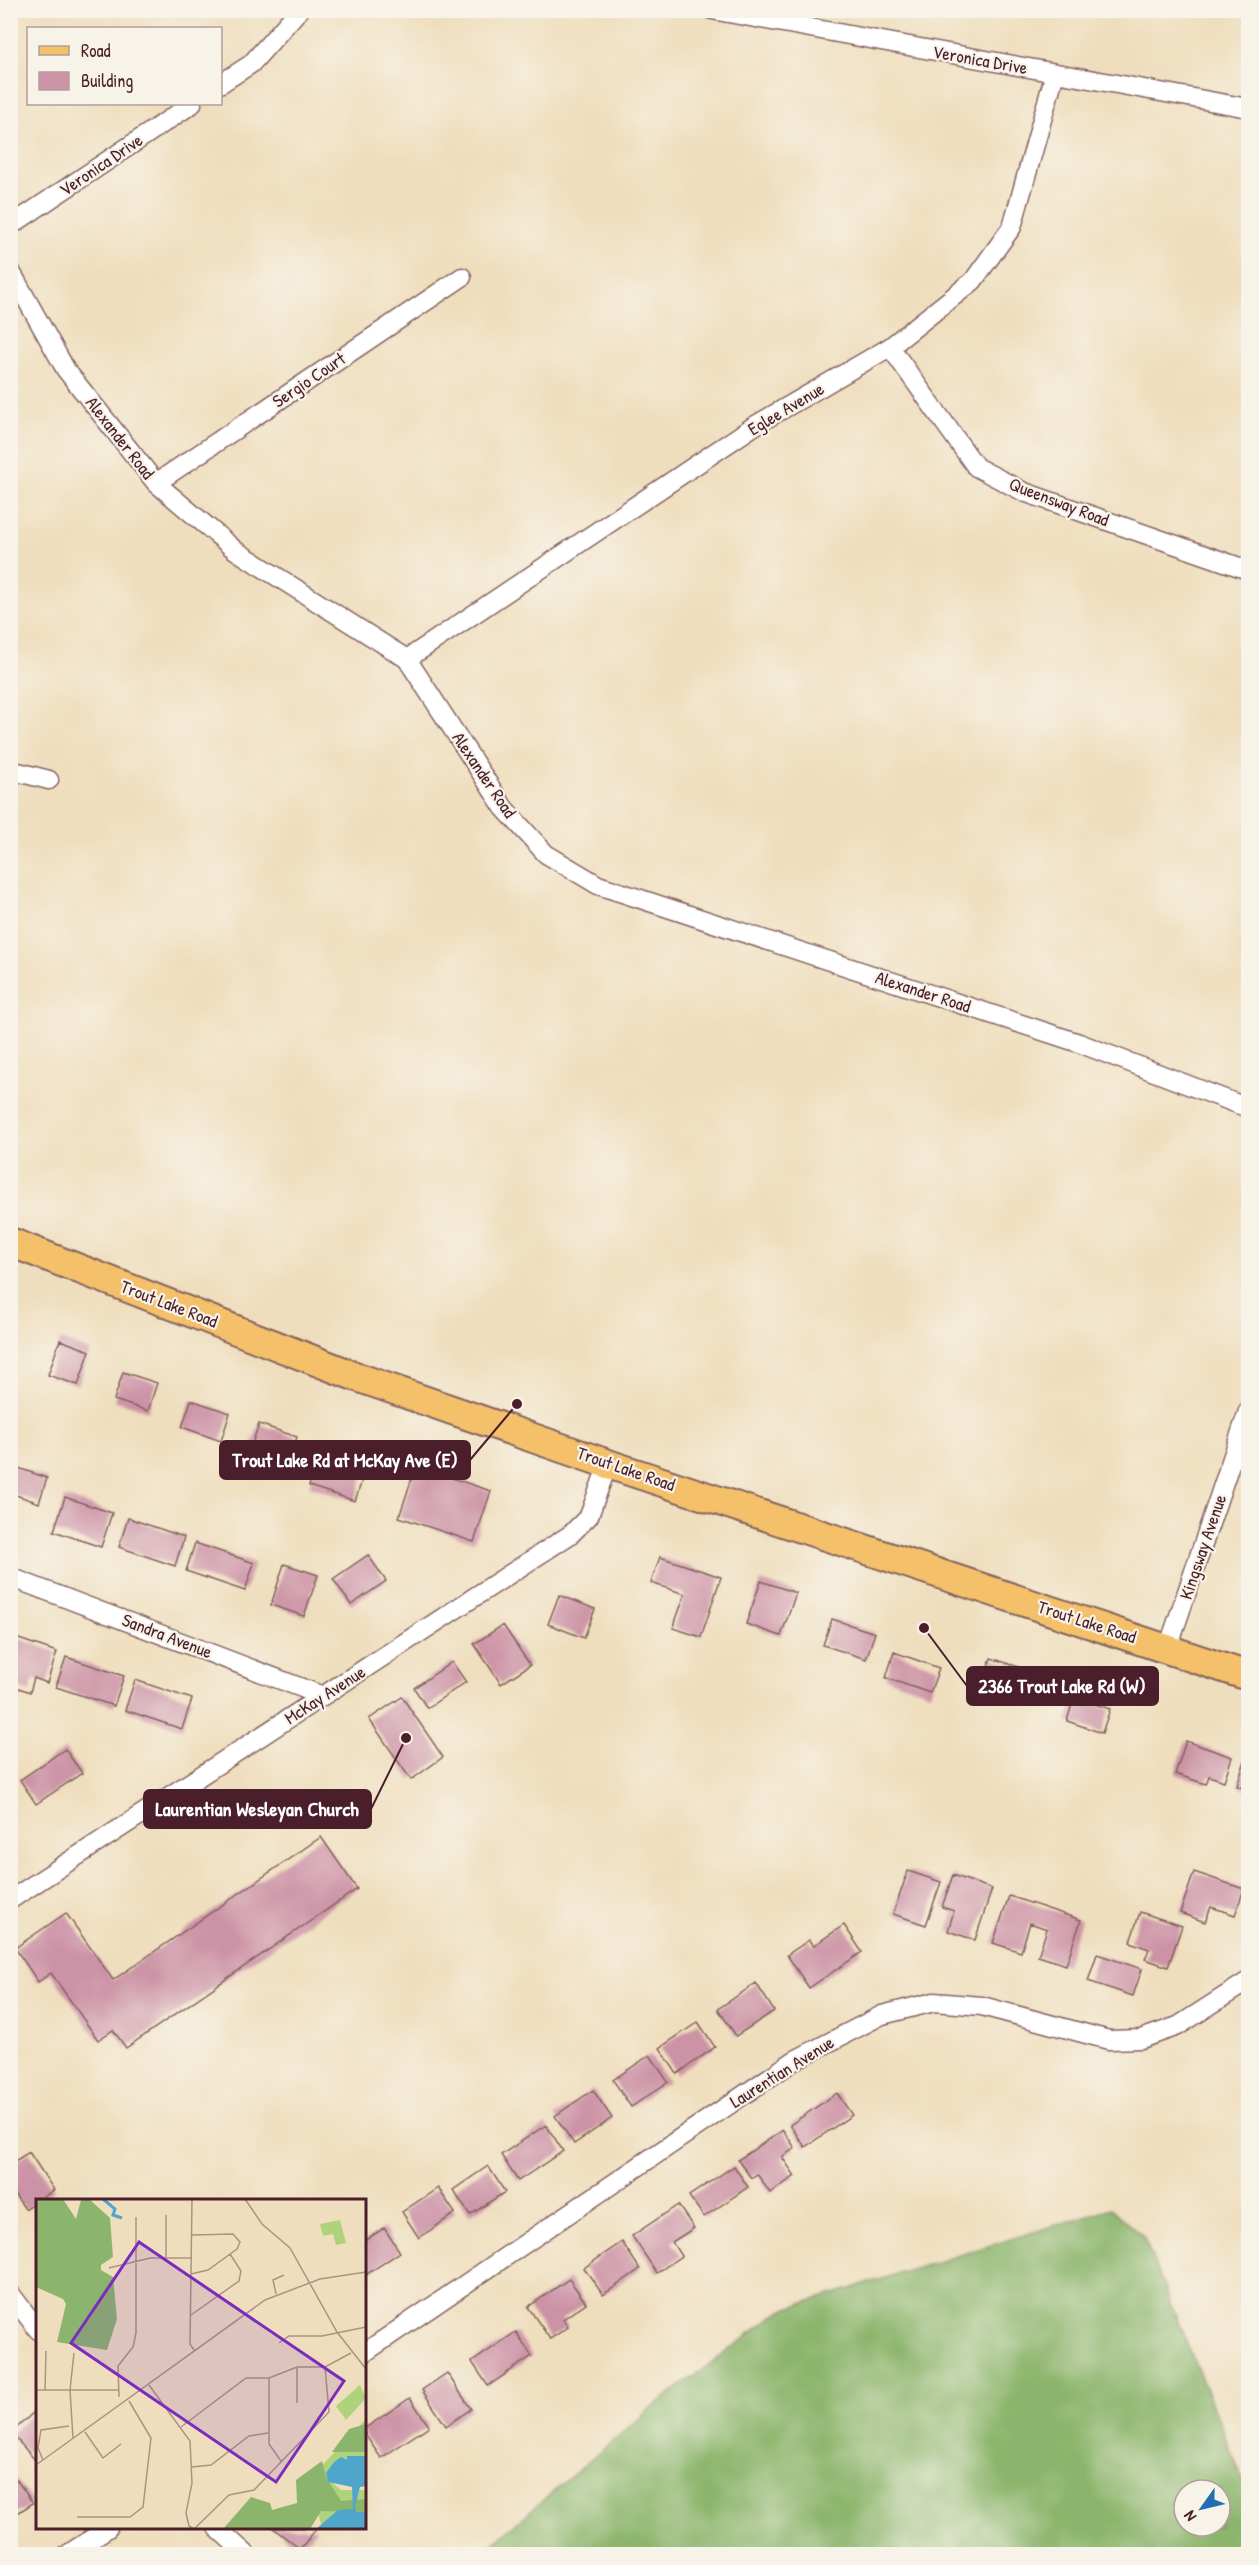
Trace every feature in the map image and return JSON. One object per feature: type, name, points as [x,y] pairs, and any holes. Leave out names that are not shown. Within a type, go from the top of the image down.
[{"type":"main road","name":"Trout Lake Road","points":[[10,1242],[357,1377],[608,1464],[1248,1676]]},
{"type":"street","points":[[222,83],[251,64],[299,10]]},
{"type":"street","name":"Veronica Drive","points":[[712,10],[1248,108]]},
{"type":"street","name":"Eglee Avenue","points":[[407,659],[754,426],[890,347],[974,281],[1012,227],[1055,73]]},
{"type":"street","name":"Veronica Drive","points":[[10,226],[191,105]]},
{"type":"street","name":"Alexander Road","points":[[10,270],[66,370],[156,483],[235,550],[407,659],[504,808],[546,854],[598,885],[1079,1043],[1248,1107]]},
{"type":"street","name":"Sergio Court","points":[[156,483],[462,277]]},
{"type":"street","name":"Queensway Road","points":[[890,347],[976,467],[1024,492],[1248,570]]},
{"type":"street","points":[[10,770],[49,780]]},
{"type":"street","name":"Kingsway Avenue","points":[[1168,1648],[1248,1411]]},
{"type":"street","name":"McKay Avenue","points":[[10,1900],[571,1534],[589,1516],[608,1464]]},
{"type":"street","name":"Sandra Avenue","points":[[10,1576],[323,1696]]},
{"type":"street","name":"Laurentian Avenue","points":[[366,2352],[795,2060],[882,2015],[934,2002],[982,2006],[1109,2040],[1141,2039],[1178,2026],[1248,1981]]},
{"type":"street","points":[[10,2293],[36,2327]]},
{"type":"street","points":[[68,2554],[106,2529]]},
{"type":"street","points":[[218,2529],[246,2554]]},
{"type":"green space","points":[[1111,2208],[1143,2236],[1248,2493],[1248,2554],[480,2554],[654,2406],[782,2310]]},
{"type":"building","points":[[60,1340],[90,1351],[78,1385],[48,1375]]},
{"type":"building","points":[[123,1372],[157,1383],[148,1411],[114,1400]]},
{"type":"building","points":[[191,1400],[230,1413],[221,1441],[182,1427]]},
{"type":"building","points":[[259,1424],[297,1437],[286,1472],[273,1467],[275,1460],[249,1452]]},
{"type":"building","points":[[321,1451],[367,1466],[355,1501],[309,1486]]},
{"type":"building","points":[[10,1465],[47,1478],[39,1503],[10,1493]]},
{"type":"building","points":[[416,1466],[491,1491],[474,1542],[399,1517]]},
{"type":"building","points":[[65,1497],[112,1513],[101,1547],[54,1531]]},
{"type":"building","points":[[128,1518],[184,1537],[175,1566],[119,1547]]},
{"type":"building","points":[[195,1543],[254,1563],[245,1591],[186,1571]]},
{"type":"building","points":[[368,1555],[386,1581],[351,1605],[333,1579]]},
{"type":"building","points":[[660,1557],[721,1577],[701,1637],[673,1628],[685,1594],[651,1583]]},
{"type":"building","points":[[284,1564],[318,1575],[304,1616],[271,1605]]},
{"type":"building","points":[[761,1581],[796,1593],[781,1636],[746,1624]]},
{"type":"building","points":[[559,1595],[595,1609],[584,1638],[548,1624]]},
{"type":"building","points":[[832,1619],[875,1633],[866,1659],[823,1645]]},
{"type":"building","points":[[503,1625],[530,1665],[501,1684],[474,1644]]},
{"type":"building","points":[[10,1636],[57,1652],[47,1683],[34,1678],[30,1692],[10,1685]]},
{"type":"building","points":[[894,1652],[939,1668],[930,1693],[886,1678]]},
{"type":"building","points":[[66,1657],[124,1676],[114,1706],[56,1687]]},
{"type":"building","points":[[991,1658],[1019,1667],[1009,1697],[981,1687]]},
{"type":"building","points":[[452,1662],[466,1682],[427,1708],[414,1688]]},
{"type":"building","points":[[135,1680],[192,1699],[182,1729],[125,1710]]},
{"type":"building","points":[[402,1697],[443,1757],[411,1780],[369,1719]]},
{"type":"building","points":[[1074,1697],[1110,1709],[1102,1733],[1067,1721]]},
{"type":"building","points":[[1186,1741],[1232,1757],[1224,1781],[1209,1776],[1206,1784],[1175,1774]]},
{"type":"building","points":[[65,1749],[82,1773],[36,1804],[20,1780]]},
{"type":"building","points":[[1248,1751],[1248,1790],[1237,1786]]},
{"type":"building","points":[[321,1837],[357,1889],[126,2048],[113,2030],[98,2040],[51,1973],[38,1982],[15,1948],[66,1913],[113,1980]]},
{"type":"building","points":[[908,1871],[941,1882],[926,1925],[893,1914]]},
{"type":"building","points":[[1194,1872],[1244,1889],[1235,1915],[1211,1907],[1205,1922],[1180,1913]]},
{"type":"building","points":[[953,1875],[992,1889],[975,1940],[948,1931],[954,1911],[942,1907]]},
{"type":"building","points":[[1009,1896],[1081,1920],[1066,1965],[1038,1956],[1047,1929],[1030,1923],[1021,1952],[993,1943]]},
{"type":"building","points":[[1140,1912],[1182,1926],[1168,1967],[1145,1959],[1149,1949],[1130,1942]]},
{"type":"building","points":[[844,1925],[862,1952],[809,1988],[787,1955],[809,1940],[813,1946]]},
{"type":"building","points":[[1097,1954],[1142,1969],[1133,1996],[1088,1981]]},
{"type":"building","points":[[756,1983],[774,2011],[736,2036],[718,2009]]},
{"type":"building","points":[[698,2022],[715,2047],[677,2074],[660,2048]]},
{"type":"building","points":[[650,2055],[668,2082],[631,2107],[613,2080]]},
{"type":"building","points":[[593,2090],[612,2118],[574,2144],[555,2116]]},
{"type":"building","points":[[837,2093],[852,2115],[805,2147],[790,2125]]},
{"type":"building","points":[[546,2125],[563,2151],[518,2181],[501,2155]]},
{"type":"building","points":[[783,2130],[795,2148],[782,2157],[795,2176],[770,2193],[757,2174],[751,2178],[738,2160]]},
{"type":"building","points":[[29,2152],[54,2190],[40,2199],[36,2199],[36,2202],[25,2209],[10,2188],[10,2164]]},
{"type":"building","points":[[488,2166],[505,2192],[470,2215],[453,2190]]},
{"type":"building","points":[[734,2166],[748,2187],[704,2217],[689,2196]]},
{"type":"building","points":[[438,2188],[455,2213],[419,2238],[402,2212]]},
{"type":"building","points":[[678,2205],[694,2228],[672,2242],[681,2256],[657,2273],[632,2236]]},
{"type":"building","points":[[384,2228],[400,2252],[366,2275],[366,2240]]},
{"type":"building","points":[[622,2242],[640,2269],[603,2295],[584,2268]]},
{"type":"building","points":[[569,2279],[586,2303],[563,2319],[568,2327],[550,2339],[528,2307]]},
{"type":"building","points":[[516,2332],[532,2356],[488,2386],[472,2362]]},
{"type":"building","points":[[447,2373],[471,2409],[446,2426],[422,2390]]},
{"type":"building","points":[[410,2398],[429,2426],[381,2458],[366,2436],[366,2428]]},
{"type":"building","points":[[34,2412],[36,2414],[36,2461],[11,2433]]},
{"type":"building","points":[[16,2479],[33,2503],[10,2518],[10,2483]]},
{"type":"building","points":[[274,2529],[316,2529],[300,2549]]},
{"type":"place","name":"Trout Lake Rd at McKay Ave (E)","points":[[517,1404]]},
{"type":"place","name":"2366 Trout Lake Rd (W)","points":[[924,1628]]},
{"type":"place","name":"Laurentian Wesleyan Church","points":[[406,1738]]}]
